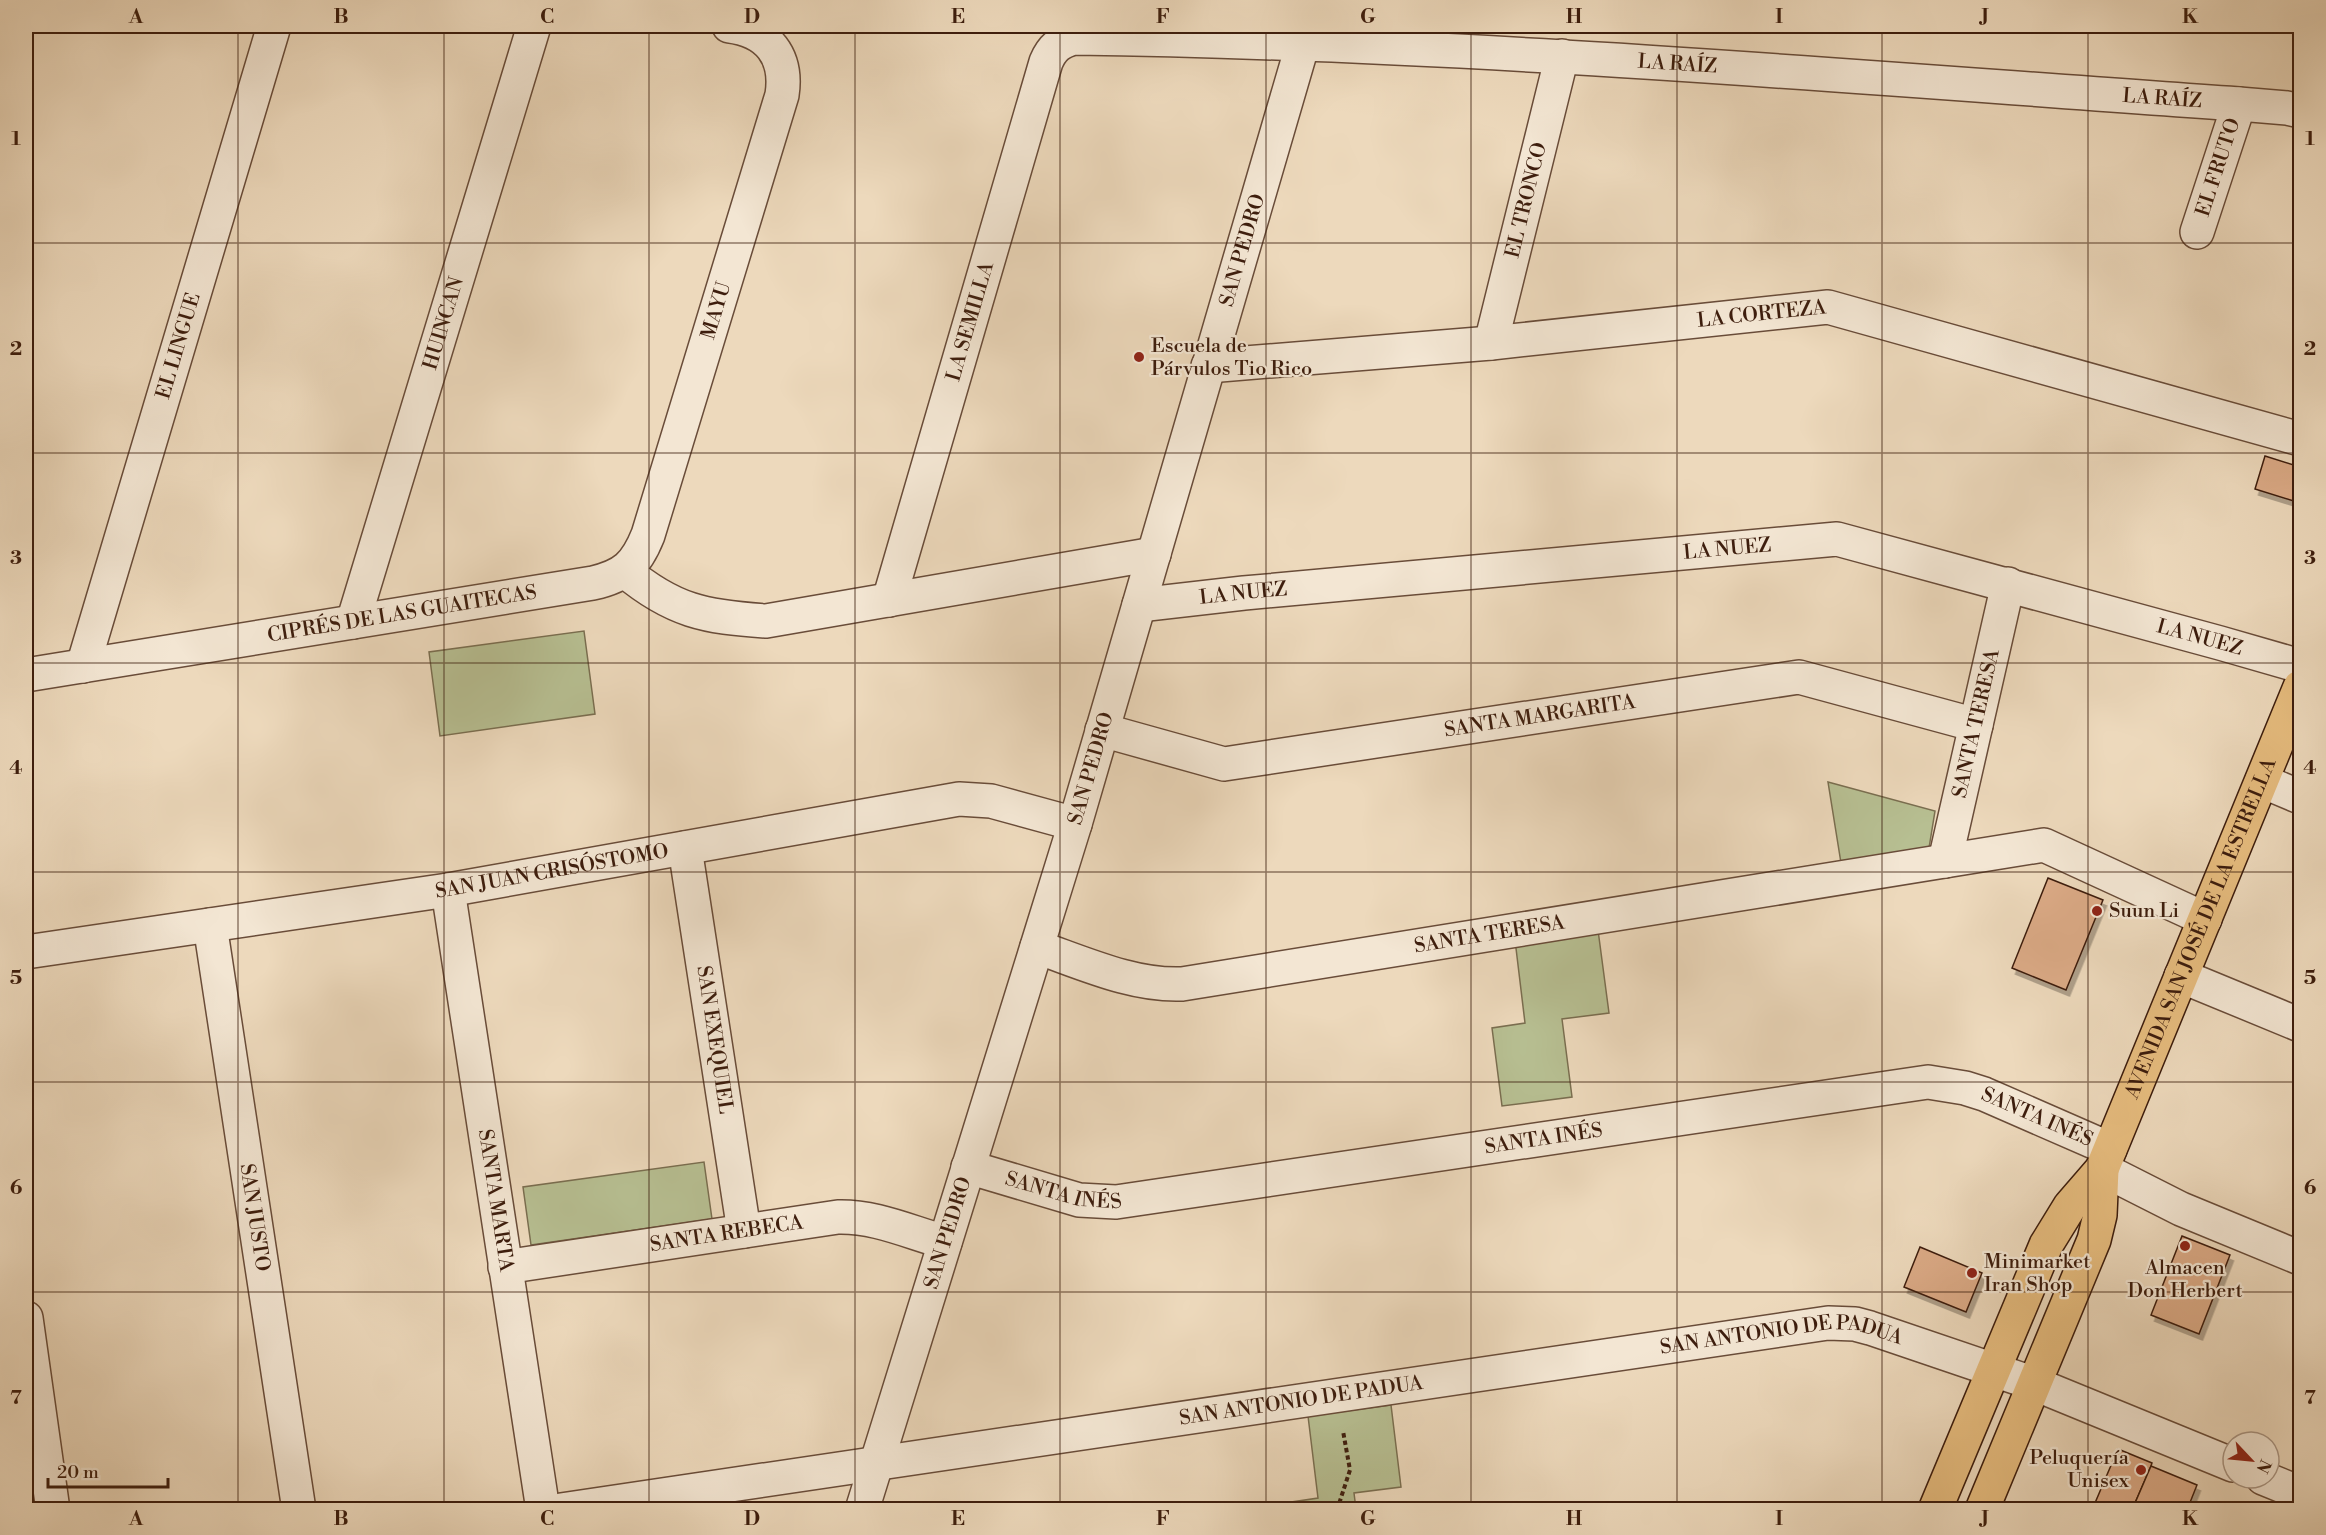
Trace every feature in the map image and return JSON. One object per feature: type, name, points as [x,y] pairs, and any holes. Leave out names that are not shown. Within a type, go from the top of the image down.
[{"type":"main road","name":"AVENIDA SAN JOSÉ DE LA ESTRELLA","points":[[1935,1509],[2057,1224],[2106,1159],[2301,687]]},
{"type":"main road","name":"AVENIDA SAN JOSÉ DE LA ESTRELLA","points":[[1982,1509],[2094,1240],[2100,1215],[2106,1159]]},
{"type":"street","name":"EL LINGUE","points":[[83,666],[274,26]]},
{"type":"street","name":"HUINCAN","points":[[353,622],[534,26]]},
{"type":"street","name":"MAYU","points":[[625,571],[635,561],[648,535],[782,95],[783,68],[771,45],[759,35],[745,28],[729,26]]},
{"type":"street","name":"LA RAÍZ","points":[[1055,46],[1074,38],[1306,34],[1562,56],[2239,104],[2301,111]]},
{"type":"street","name":"SAN PEDRO","points":[[862,1509],[1075,824],[1306,34]]},
{"type":"street","name":"LA SEMILLA","points":[[889,600],[1046,62],[1055,46]]},
{"type":"street","name":"EL TRONCO","points":[[1491,343],[1562,56]]},
{"type":"street","name":"EL FRUTO","points":[[2197,232],[2239,104]]},
{"type":"street","name":"LA CORTEZA","points":[[1208,366],[1491,343],[1828,307],[2301,439]]},
{"type":"street","name":"LA NUEZ","points":[[1139,605],[1244,593],[1837,539],[2301,666]]},
{"type":"street","points":[[625,571],[647,589],[671,603],[695,612],[719,618],[766,621],[1154,554]]},
{"type":"street","name":"CIPRÉS DE LAS GUAITECAS","points":[[26,675],[593,583],[610,579],[625,571]]},
{"type":"street","name":"SANTA TERESA","points":[[1945,861],[2008,584]]},
{"type":"street","name":"SANTA MARGARITA","points":[[1102,730],[1224,764],[1799,677],[1976,725]]},
{"type":"street","points":[[2262,780],[2301,797]]},
{"type":"street","name":"SAN JUAN CRISÓSTOMO","points":[[26,952],[448,890],[960,799],[991,801],[1075,824]]},
{"type":"street","name":"SANTA TERESA","points":[[1037,947],[1136,980],[1168,985],[1182,984],[2044,845],[2205,919]]},
{"type":"street","name":"SAN EXEQUIEL","points":[[685,848],[744,1231]]},
{"type":"street","name":"SANTA MARTA","points":[[448,890],[543,1509]]},
{"type":"street","name":"SAN JUSTO","points":[[210,925],[299,1509]]},
{"type":"street","points":[[2181,976],[2301,1025]]},
{"type":"street","name":"SANTA INÉS","points":[[968,1167],[1079,1200],[1116,1202],[1928,1082],[1956,1086],[1984,1095],[2106,1159],[2181,1209],[2301,1258]]},
{"type":"street","name":"SANTA REBECA","points":[[505,1267],[838,1218],[856,1217],[876,1221],[945,1242]]},
{"type":"street","points":[[26,1318],[53,1509]]},
{"type":"street","name":"SAN ANTONIO DE PADUA","points":[[561,1509],[1828,1323],[1855,1324],[1870,1328],[2035,1384],[2221,1460]]},
{"type":"street","points":[[2281,1485],[2301,1493]]},
{"type":"path","points":[[1337,1509],[1350,1470],[1338,1395]]},
{"type":"green space","points":[[584,631],[595,714],[440,736],[429,652]]},
{"type":"green space","points":[[1828,782],[1935,811],[1928,854],[1841,863]]},
{"type":"green space","points":[[1598,930],[1609,1013],[1562,1019],[1572,1097],[1502,1106],[1492,1028],[1525,1023],[1515,940]]},
{"type":"green space","points":[[704,1162],[712,1219],[531,1245],[523,1187]]},
{"type":"green space","points":[[1391,1405],[1401,1487],[1354,1493],[1356,1509],[1286,1509],[1285,1503],[1318,1498],[1308,1416]]},
{"type":"building","points":[[2265,456],[2300,467],[2300,503],[2255,489]]},
{"type":"building","points":[[2048,878],[2103,900],[2066,990],[2012,968]]},
{"type":"building","points":[[2182,1236],[2230,1255],[2199,1334],[2151,1315]]},
{"type":"building","points":[[1920,1247],[1982,1273],[1966,1312],[1904,1287]]},
{"type":"building","points":[[2118,1449],[2152,1463],[2151,1466],[2132,1510],[2092,1510]]},
{"type":"building","points":[[2151,1466],[2197,1485],[2187,1510],[2132,1510]]},
{"type":"place","name":"Escuela de Párvulos Tio Rico","points":[[1139,357]]},
{"type":"place","name":"Suun Li","points":[[2097,911]]},
{"type":"place","name":"Almacen Don Herbert","points":[[2185,1246]]},
{"type":"place","name":"Minimarket Iran Shop","points":[[1972,1273]]},
{"type":"place","name":"Peluquería Unisex","points":[[2141,1470]]}]
